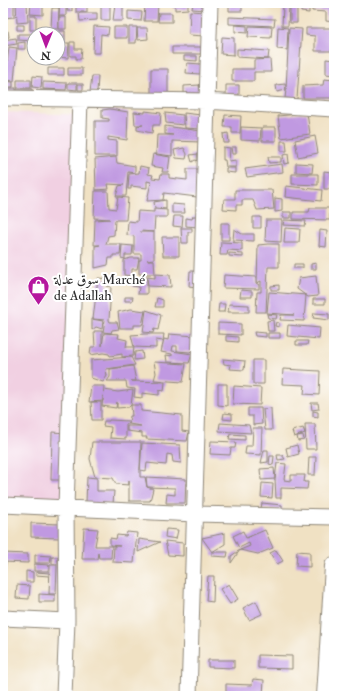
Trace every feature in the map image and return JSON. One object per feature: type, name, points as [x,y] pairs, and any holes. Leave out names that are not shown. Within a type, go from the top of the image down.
[{"type":"main road","points":[[326,696],[334,566]]},
{"type":"street","points":[[189,696],[210,3]]},
{"type":"street","points":[[3,98],[206,101],[334,108]]},
{"type":"street","points":[[64,696],[67,621],[66,507],[80,100]]},
{"type":"street","points":[[3,505],[195,514],[334,517]]},
{"type":"street","points":[[3,618],[67,621]]},
{"type":"shaded area","name":"سوق عدلة Marché de Adallah","points":[[3,112],[82,115],[66,500],[3,498]]},
{"type":"building","points":[[16,3],[27,3],[28,22],[17,23]]},
{"type":"building","points":[[31,3],[43,3],[43,15],[30,14]]},
{"type":"building","points":[[60,3],[66,3],[66,16],[59,16]]},
{"type":"building","points":[[87,3],[87,12],[76,12],[76,4]]},
{"type":"building","points":[[101,3],[110,3],[110,20],[101,20]]},
{"type":"building","points":[[115,3],[123,3],[123,21],[113,21]]},
{"type":"building","points":[[145,3],[158,3],[157,21],[144,21]]},
{"type":"building","points":[[168,3],[188,3],[188,9],[175,10],[175,5],[168,5]]},
{"type":"building","points":[[193,3],[206,3],[205,10],[192,9]]},
{"type":"building","points":[[229,3],[236,3],[236,5],[242,6],[242,11],[229,11]]},
{"type":"building","points":[[290,3],[297,4],[297,23],[290,23]]},
{"type":"building","points":[[7,4],[14,4],[14,17],[3,18],[3,11],[7,11]]},
{"type":"building","points":[[68,4],[72,4],[72,11],[67,11]]},
{"type":"building","points":[[301,4],[309,5],[309,13],[301,12]]},
{"type":"building","points":[[312,4],[334,4],[334,22],[326,21],[326,12],[312,11]]},
{"type":"building","points":[[283,5],[289,6],[288,26],[282,26]]},
{"type":"building","points":[[52,8],[59,8],[58,26],[51,26]]},
{"type":"building","points":[[128,11],[142,12],[141,21],[128,20]]},
{"type":"building","points":[[190,11],[205,12],[204,36],[189,35]]},
{"type":"building","points":[[79,13],[97,13],[97,20],[80,21]]},
{"type":"building","points":[[159,13],[172,13],[172,22],[158,22]]},
{"type":"building","points":[[30,16],[36,16],[36,26],[30,26]]},
{"type":"building","points":[[59,17],[66,17],[66,26],[59,26]]},
{"type":"building","points":[[229,17],[275,19],[274,26],[229,24]]},
{"type":"building","points":[[17,25],[24,25],[24,30],[17,30]]},
{"type":"building","points":[[235,25],[247,26],[247,33],[235,32]]},
{"type":"building","points":[[94,26],[109,27],[108,35],[101,34],[100,53],[93,53]]},
{"type":"building","points":[[249,26],[272,27],[271,38],[248,37]]},
{"type":"building","points":[[114,27],[127,27],[127,38],[114,38]]},
{"type":"building","points":[[129,27],[137,27],[136,43],[129,43]]},
{"type":"building","points":[[278,27],[288,28],[287,50],[277,49]]},
{"type":"building","points":[[137,28],[147,28],[148,39],[138,40]]},
{"type":"building","points":[[289,28],[302,29],[297,99],[285,98]]},
{"type":"building","points":[[306,28],[334,28],[334,51],[315,51],[315,36],[306,35]]},
{"type":"building","points":[[8,31],[9,37],[3,39],[3,32]]},
{"type":"building","points":[[18,34],[26,34],[26,40],[18,40]]},
{"type":"building","points":[[222,37],[234,38],[234,55],[221,54]]},
{"type":"building","points":[[16,38],[17,44],[3,46],[3,40]]},
{"type":"building","points":[[25,42],[25,49],[18,49],[18,43]]},
{"type":"building","points":[[70,42],[75,42],[75,49],[82,49],[81,59],[76,59],[76,56],[70,56]]},
{"type":"building","points":[[66,43],[69,43],[68,58],[66,58]]},
{"type":"building","points":[[9,47],[17,48],[14,81],[5,80]]},
{"type":"building","points":[[172,47],[206,47],[206,54],[172,54]]},
{"type":"building","points":[[237,49],[269,51],[268,59],[237,57]]},
{"type":"building","points":[[184,56],[197,56],[197,61],[184,60]]},
{"type":"building","points":[[270,59],[271,72],[254,72],[254,81],[232,81],[232,69],[254,69],[254,60]]},
{"type":"building","points":[[326,59],[334,60],[334,75],[326,74]]},
{"type":"building","points":[[187,63],[201,64],[200,74],[186,73]]},
{"type":"building","points":[[48,68],[64,68],[64,75],[48,75]]},
{"type":"building","points":[[68,68],[82,68],[82,75],[68,75]]},
{"type":"building","points":[[151,69],[168,69],[168,95],[151,95]]},
{"type":"building","points":[[33,76],[42,77],[41,88],[32,87]]},
{"type":"building","points":[[92,76],[98,76],[97,92],[90,92]]},
{"type":"building","points":[[324,79],[334,80],[334,98],[303,98],[303,86],[323,85]]},
{"type":"building","points":[[17,80],[31,80],[31,88],[17,88]]},
{"type":"building","points":[[3,81],[13,82],[13,87],[3,87]]},
{"type":"building","points":[[43,82],[67,83],[66,90],[43,89]]},
{"type":"building","points":[[68,83],[77,83],[77,90],[68,89]]},
{"type":"building","points":[[78,84],[83,84],[83,90],[78,90]]},
{"type":"building","points":[[285,84],[286,90],[277,92],[276,85]]},
{"type":"building","points":[[199,85],[200,93],[184,93],[184,86]]},
{"type":"building","points":[[226,85],[239,85],[239,95],[226,95]]},
{"type":"building","points":[[3,88],[16,88],[16,92],[3,91]]},
{"type":"building","points":[[17,89],[32,89],[32,92],[17,92]]},
{"type":"building","points":[[40,90],[56,90],[56,94],[40,93]]},
{"type":"building","points":[[110,109],[128,112],[127,140],[108,137],[108,140],[117,141],[117,156],[95,156],[95,121],[109,121],[109,119],[102,118],[102,110]]},
{"type":"building","points":[[145,111],[161,113],[160,125],[153,125],[152,133],[137,130],[137,126],[143,125],[135,125],[134,112],[145,113]]},
{"type":"building","points":[[165,113],[183,115],[183,125],[166,123]]},
{"type":"building","points":[[184,113],[201,115],[201,129],[185,128]]},
{"type":"building","points":[[307,113],[310,134],[281,138],[278,116]]},
{"type":"building","points":[[225,115],[241,116],[240,133],[232,133],[232,127],[224,127]]},
{"type":"building","points":[[165,126],[201,131],[201,142],[172,141],[172,156],[156,154],[157,135],[173,135],[165,134]]},
{"type":"building","points":[[241,127],[261,128],[260,141],[241,140]]},
{"type":"building","points":[[262,127],[276,127],[276,141],[262,141]]},
{"type":"building","points":[[228,133],[229,143],[224,143],[223,134]]},
{"type":"building","points":[[315,136],[318,153],[298,157],[295,140]]},
{"type":"building","points":[[281,141],[286,141],[287,151],[281,151]]},
{"type":"building","points":[[223,147],[230,148],[229,161],[236,160],[236,167],[226,167],[225,160],[223,160]]},
{"type":"building","points":[[231,147],[236,147],[236,154],[232,154]]},
{"type":"building","points":[[184,148],[187,154],[186,159],[176,158],[174,150]]},
{"type":"building","points":[[153,154],[170,157],[168,172],[162,172],[163,168],[151,166]]},
{"type":"building","points":[[198,154],[198,161],[195,160],[192,162],[190,155]]},
{"type":"building","points":[[288,154],[289,163],[284,164],[283,155]]},
{"type":"building","points":[[116,157],[117,163],[135,166],[135,173],[128,172],[126,196],[116,196],[119,186],[124,185],[108,184],[109,189],[96,190],[95,159]]},
{"type":"building","points":[[268,157],[281,157],[281,162],[269,163]]},
{"type":"building","points":[[296,163],[313,164],[312,173],[296,172]]},
{"type":"building","points":[[282,164],[283,172],[247,177],[245,169]]},
{"type":"building","points":[[140,166],[149,168],[148,174],[153,175],[152,178],[160,179],[161,174],[169,174],[169,178],[187,180],[187,169],[200,169],[197,197],[164,193],[163,200],[147,201],[151,182],[147,181],[147,188],[131,186],[131,189],[128,189],[129,174],[139,173]]},
{"type":"building","points":[[226,168],[235,168],[235,173],[226,172]]},
{"type":"building","points":[[324,171],[331,172],[331,189],[324,189]]},
{"type":"building","points":[[292,174],[318,174],[318,185],[292,184]]},
{"type":"building","points":[[286,186],[322,190],[321,201],[285,197]]},
{"type":"building","points":[[235,190],[272,190],[274,209],[257,210],[253,200],[242,200],[242,205],[236,205],[236,210],[223,209],[224,199],[235,199]]},
{"type":"building","points":[[95,191],[108,191],[109,208],[116,209],[118,197],[128,198],[126,220],[115,220],[114,235],[108,236],[106,244],[121,244],[120,255],[113,255],[113,258],[109,258],[108,265],[95,268],[95,246],[100,245],[94,245],[95,220],[110,219],[94,218]]},
{"type":"building","points":[[275,198],[282,199],[282,211],[275,212]]},
{"type":"building","points":[[166,200],[166,209],[155,208],[154,202]]},
{"type":"building","points":[[172,204],[184,205],[185,213],[172,213]]},
{"type":"building","points":[[310,208],[330,208],[330,220],[293,219],[293,212],[309,212]]},
{"type":"building","points":[[154,209],[167,210],[167,217],[155,217],[154,259],[147,260],[154,260],[155,274],[139,274],[139,260],[141,260],[141,254],[134,254],[134,236],[127,235],[128,221],[137,222],[138,211],[154,212]]},
{"type":"building","points":[[283,212],[291,212],[291,218],[283,218]]},
{"type":"building","points":[[174,216],[183,216],[182,227],[173,226]]},
{"type":"building","points":[[193,216],[199,216],[198,227],[186,226],[186,218],[192,219]]},
{"type":"building","points":[[253,217],[261,217],[261,228],[253,228]]},
{"type":"building","points":[[266,220],[282,220],[281,242],[265,241]]},
{"type":"building","points":[[284,220],[306,221],[305,226],[283,225]]},
{"type":"building","points":[[221,223],[229,223],[229,240],[221,240]]},
{"type":"building","points":[[181,228],[192,228],[192,232],[188,232],[188,243],[182,243]]},
{"type":"building","points":[[285,228],[300,229],[299,243],[284,243]]},
{"type":"building","points":[[234,229],[242,234],[254,234],[254,241],[233,240]]},
{"type":"building","points":[[320,230],[327,231],[326,247],[319,246]]},
{"type":"building","points":[[162,237],[179,237],[179,256],[163,256]]},
{"type":"building","points":[[221,242],[242,243],[242,251],[228,250],[227,255],[220,255]]},
{"type":"building","points":[[279,244],[279,267],[268,267],[266,312],[256,312],[257,292],[261,292],[261,281],[257,283],[258,245]]},
{"type":"building","points":[[122,245],[133,246],[132,255],[125,255],[125,259],[121,258]]},
{"type":"building","points":[[229,253],[243,254],[243,257],[229,256]]},
{"type":"building","points":[[139,258],[137,269],[132,269],[132,276],[124,275],[124,260]]},
{"type":"building","points":[[316,263],[316,269],[311,269],[311,264]]},
{"type":"building","points":[[294,264],[303,264],[303,268],[294,268]]},
{"type":"building","points":[[190,271],[196,271],[195,287],[189,286]]},
{"type":"building","points":[[155,274],[170,275],[171,287],[148,286],[147,277],[155,278]]},
{"type":"building","points":[[224,275],[256,277],[256,283],[259,285],[259,289],[223,288]]},
{"type":"building","points":[[316,276],[318,296],[308,297],[297,289],[299,278]]},
{"type":"building","points":[[98,278],[108,279],[107,286],[111,287],[109,320],[110,322],[117,322],[119,329],[112,330],[111,333],[103,332],[105,320],[93,319]]},
{"type":"building","points":[[133,279],[147,279],[147,294],[138,294],[139,287],[132,286]]},
{"type":"building","points":[[279,285],[279,290],[271,290],[271,286]]},
{"type":"building","points":[[241,290],[252,291],[252,297],[240,297]]},
{"type":"building","points":[[269,292],[306,295],[304,321],[280,320],[281,315],[294,315],[267,313]]},
{"type":"building","points":[[125,297],[133,297],[132,301],[125,301]]},
{"type":"building","points":[[157,298],[163,300],[163,307],[155,307]]},
{"type":"building","points":[[313,299],[325,299],[325,304],[313,304]]},
{"type":"building","points":[[219,304],[225,304],[224,312],[218,312]]},
{"type":"building","points":[[229,304],[249,305],[249,312],[228,312]]},
{"type":"building","points":[[131,309],[145,311],[142,325],[134,325],[134,328],[120,328],[118,312]]},
{"type":"building","points":[[146,310],[161,315],[158,330],[154,329],[153,333],[143,332]]},
{"type":"building","points":[[314,313],[329,314],[329,320],[313,318]]},
{"type":"building","points":[[267,314],[277,315],[276,319],[268,318]]},
{"type":"building","points":[[92,319],[103,321],[102,329],[96,327],[92,330]]},
{"type":"building","points":[[273,320],[274,331],[268,331],[267,321]]},
{"type":"building","points":[[276,322],[279,323],[279,327],[275,326]]},
{"type":"building","points":[[218,323],[241,324],[241,335],[218,334]]},
{"type":"building","points":[[288,325],[320,328],[319,339],[287,336]]},
{"type":"building","points":[[94,331],[102,331],[102,346],[104,333],[119,334],[118,338],[127,340],[126,347],[134,347],[133,356],[122,357],[122,354],[110,356],[109,354],[103,353],[90,355],[91,347],[95,347]]},
{"type":"building","points":[[254,332],[266,333],[266,337],[255,336]]},
{"type":"building","points":[[268,333],[280,333],[280,338],[268,338]]},
{"type":"building","points":[[164,334],[163,341],[156,340],[156,348],[134,347],[131,335]]},
{"type":"building","points":[[169,334],[195,336],[194,348],[190,352],[177,351],[177,346],[173,346],[172,351],[192,354],[189,363],[167,362],[166,355],[172,356],[172,354],[161,352],[164,339],[168,340]]},
{"type":"building","points":[[226,336],[238,337],[238,342],[226,341]]},
{"type":"building","points":[[296,341],[308,341],[307,345],[296,345]]},
{"type":"building","points":[[142,351],[143,359],[134,360],[135,352]]},
{"type":"building","points":[[131,357],[135,365],[106,369],[107,376],[103,382],[91,378],[91,360]]},
{"type":"building","points":[[223,359],[245,361],[244,370],[230,369],[231,365],[224,364]]},
{"type":"building","points":[[253,360],[264,360],[264,384],[253,384]]},
{"type":"building","points":[[154,362],[186,364],[183,382],[154,380],[156,373]]},
{"type":"building","points":[[133,366],[136,381],[131,381],[165,382],[164,391],[159,390],[159,395],[142,393],[142,398],[134,397],[135,389],[127,388],[126,381],[107,381],[110,377],[110,369]]},
{"type":"building","points":[[283,369],[320,371],[319,395],[304,394],[305,385],[282,384]]},
{"type":"building","points":[[218,384],[227,384],[227,406],[218,405]]},
{"type":"building","points":[[91,386],[104,386],[103,401],[89,402]]},
{"type":"building","points":[[234,386],[261,388],[260,405],[233,404]]},
{"type":"building","points":[[104,390],[118,392],[133,390],[131,405],[129,407],[117,408],[117,402],[116,408],[102,406]]},
{"type":"building","points":[[91,402],[101,402],[101,420],[92,420]]},
{"type":"building","points":[[311,403],[318,403],[319,409],[312,410]]},
{"type":"building","points":[[131,405],[141,405],[141,411],[182,415],[182,431],[189,432],[187,441],[146,439],[147,437],[142,437],[142,433],[127,431],[127,426],[141,426],[129,424],[130,416],[132,416]]},
{"type":"building","points":[[248,408],[261,408],[262,424],[253,425],[253,416],[248,416]]},
{"type":"building","points":[[271,408],[272,430],[265,430],[263,409]]},
{"type":"building","points":[[313,411],[318,412],[318,417],[313,416]]},
{"type":"building","points":[[224,413],[232,414],[232,420],[223,419]]},
{"type":"building","points":[[104,421],[129,421],[129,424],[126,424],[126,439],[110,438],[111,427],[103,426]]},
{"type":"building","points":[[220,423],[249,425],[251,433],[219,431]]},
{"type":"building","points":[[305,424],[315,424],[316,449],[306,449]]},
{"type":"building","points":[[253,428],[262,428],[261,455],[245,454],[246,446],[252,446]]},
{"type":"building","points":[[303,428],[305,433],[294,437],[292,431]]},
{"type":"building","points":[[52,432],[66,433],[65,480],[51,480]]},
{"type":"building","points":[[230,434],[245,435],[245,440],[229,439]]},
{"type":"building","points":[[303,435],[304,440],[298,441],[297,436]]},
{"type":"building","points":[[211,441],[236,442],[235,448],[231,448],[230,455],[210,454]]},
{"type":"building","points":[[92,442],[141,442],[140,477],[145,477],[147,487],[153,489],[150,501],[129,501],[129,485],[116,484],[113,478],[95,477],[90,459]]},
{"type":"building","points":[[142,443],[180,445],[181,463],[173,462],[172,455],[167,454],[166,465],[147,463],[146,471],[140,470]]},
{"type":"building","points":[[297,445],[299,454],[288,457],[286,448]]},
{"type":"building","points":[[264,450],[268,450],[268,462],[261,463]]},
{"type":"building","points":[[277,455],[282,455],[285,459],[278,460]]},
{"type":"building","points":[[270,456],[274,456],[273,465],[269,464]]},
{"type":"building","points":[[309,457],[316,457],[315,475],[308,475]]},
{"type":"building","points":[[277,463],[286,464],[284,480],[291,481],[291,475],[305,475],[304,482],[308,482],[307,489],[281,488],[281,498],[276,498],[275,479]]},
{"type":"building","points":[[274,468],[275,479],[261,480],[260,469]]},
{"type":"building","points":[[87,477],[97,478],[97,491],[114,491],[113,504],[86,503]]},
{"type":"building","points":[[146,477],[186,479],[185,503],[166,503],[167,494],[175,495],[175,488],[147,487]]},
{"type":"building","points":[[262,483],[273,484],[272,498],[261,497]]},
{"type":"building","points":[[262,503],[282,505],[282,510],[261,508]]},
{"type":"building","points":[[31,523],[60,524],[59,538],[31,537]]},
{"type":"building","points":[[84,528],[98,529],[95,546],[112,546],[111,558],[99,558],[98,553],[97,559],[82,559]]},
{"type":"building","points":[[166,529],[178,530],[176,539],[165,537]]},
{"type":"building","points":[[265,530],[273,548],[258,554],[240,550],[250,546],[249,543],[239,548],[233,536],[243,531],[246,538]]},
{"type":"building","points":[[127,532],[137,533],[134,563],[113,562],[114,546],[120,546],[110,545],[110,538],[116,539],[117,535],[126,536]]},
{"type":"building","points":[[225,533],[225,544],[212,552],[202,538]]},
{"type":"building","points":[[139,539],[160,542],[138,552]]},
{"type":"building","points":[[165,541],[183,543],[183,556],[168,555]]},
{"type":"building","points":[[240,550],[231,563],[231,556]]},
{"type":"building","points":[[276,550],[283,561],[277,564],[270,553]]},
{"type":"building","points":[[297,551],[310,552],[310,567],[296,566]]},
{"type":"building","points":[[212,552],[228,552],[227,557],[212,556]]},
{"type":"building","points":[[3,553],[28,554],[28,563],[3,562]]},
{"type":"building","points":[[35,555],[51,556],[50,563],[35,563]]},
{"type":"building","points":[[52,557],[58,557],[58,564],[52,564]]},
{"type":"building","points":[[3,563],[6,563],[5,570],[3,569]]},
{"type":"building","points":[[34,564],[49,565],[48,571],[34,571]]},
{"type":"building","points":[[50,565],[57,565],[56,594],[49,594]]},
{"type":"building","points":[[26,571],[33,572],[33,582],[26,582]]},
{"type":"building","points":[[36,572],[49,573],[49,576],[36,575]]},
{"type":"building","points":[[208,576],[214,576],[213,602],[206,601]]},
{"type":"building","points":[[229,584],[238,599],[230,604],[220,589]]},
{"type":"building","points":[[17,585],[30,586],[29,599],[16,598]]},
{"type":"building","points":[[39,594],[55,595],[55,602],[39,602]]},
{"type":"building","points":[[256,601],[262,614],[249,620],[243,608]]},
{"type":"building","points":[[258,655],[292,656],[292,669],[258,668]]},
{"type":"building","points":[[208,660],[234,660],[234,668],[208,667]]},
{"type":"building","points":[[253,679],[264,680],[263,695],[226,693],[226,684],[252,685]]},
{"type":"place","name":"سوق عدلة Marché de Adallah","points":[[38,306]]}]
